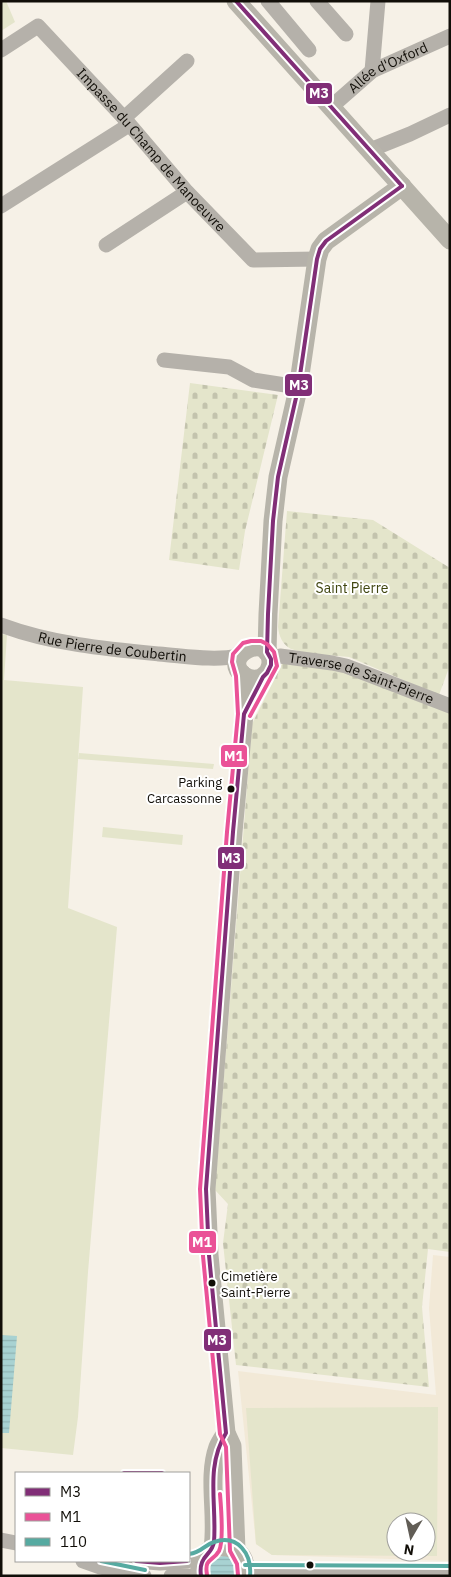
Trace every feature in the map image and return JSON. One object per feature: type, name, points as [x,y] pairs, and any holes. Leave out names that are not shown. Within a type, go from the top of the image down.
[{"type":"main road","points":[[236,1],[450,240]]},
{"type":"main road","points":[[236,1550],[232,1446],[226,1433],[209,1255],[206,1189],[248,659],[268,614],[273,521],[278,477],[298,387],[320,249],[326,241],[402,186]]},
{"type":"main road","points":[[244,714],[263,677],[270,670],[248,659]]},
{"type":"main road","points":[[198,1561],[215,1534],[213,1477],[218,1447],[226,1433]]},
{"type":"main road","points":[[198,1561],[225,1546],[236,1550],[243,1559],[244,1573]]},
{"type":"street","points":[[268,1],[309,50]]},
{"type":"street","points":[[317,1],[346,34]]},
{"type":"street","points":[[372,71],[378,1]]},
{"type":"street","name":"Impasse du Champ de Manoeuvre","points":[[1,50],[38,26],[188,192],[253,260],[317,259]]},
{"type":"street","name":"Allée d'Oxford","points":[[331,107],[372,71],[450,36]]},
{"type":"street","points":[[1,206],[126,122],[187,61]]},
{"type":"street","points":[[370,150],[450,115]]},
{"type":"street","points":[[106,245],[188,192]]},
{"type":"street","points":[[164,360],[229,367],[236,369],[253,380],[298,387]]},
{"type":"street","name":"Rue Pierre de Coubertin","points":[[1,625],[54,640],[122,650],[198,658],[248,659]]},
{"type":"street","name":"Traverse de Saint-Pierre","points":[[248,659],[280,656],[346,666],[450,706]]},
{"type":"street","points":[[1,1540],[15,1543]]},
{"type":"street","points":[[86,1562],[100,1567],[144,1576]]},
{"type":"street","points":[[148,1562],[179,1562]]},
{"type":"street","points":[[244,1573],[450,1572]]},
{"type":"street","points":[[171,1576],[189,1576]]},
{"type":"shaded area","points":[[433,1255],[450,1257],[450,1561],[436,1561],[436,1512],[386,1512],[386,1559],[272,1555],[256,1544],[238,1371],[436,1395],[429,1308]]},
{"type":"green space","points":[[1,1],[6,1],[15,22],[1,31]]},
{"type":"green space","points":[[190,383],[278,395],[245,531],[239,570],[169,560]]},
{"type":"green space","name":"Saint Pierre","points":[[287,511],[373,520],[450,568],[450,665],[439,695],[349,657],[304,653],[291,649],[283,642],[278,627]]},
{"type":"green space","points":[[1,634],[7,635],[4,680],[83,687],[68,908],[117,927],[88,1272],[78,1417],[73,1455],[1,1448]]},
{"type":"green space","name":"Cimetière Saint-Pierre","points":[[283,662],[337,666],[450,709],[450,1252],[428,1249],[422,1307],[429,1387],[236,1365],[223,1243],[228,1204],[215,1190],[252,724]]},
{"type":"green space","points":[[79,753],[214,764],[213,769],[78,759]]},
{"type":"green space","points":[[103,827],[183,835],[182,845],[102,837]]},
{"type":"green space","points":[[438,1407],[437,1556],[436,1512],[386,1512],[386,1556],[272,1555],[256,1544],[246,1408]]},
{"type":"water","points":[[1,1335],[17,1336],[9,1433],[1,1433]]},
{"type":"water","points":[[226,1555],[234,1564],[234,1576],[208,1576],[209,1560]]},
{"type":"transit line","name":"M3","points":[[236,1],[402,186]]},
{"type":"transit line","name":"M3","points":[[201,1576],[201,1564],[213,1547],[214,1542],[214,1472],[216,1459],[226,1433],[209,1255],[206,1189],[233,832],[244,714],[271,665],[271,659],[267,652],[268,614],[273,521],[278,477],[298,389],[320,249],[326,241],[402,186]]},
{"type":"transit line","name":"M1","points":[[238,1575],[237,1564],[230,1551],[226,1447],[220,1434],[203,1256],[200,1189],[227,832],[238,714],[236,676],[232,662],[233,654],[243,643],[261,641],[267,644],[274,652],[277,666],[250,716]]},
{"type":"transit line","name":"M1","points":[[207,1575],[208,1562],[217,1554],[221,1546],[220,1494]]},
{"type":"transit line","name":"110","points":[[190,1554],[197,1552],[214,1542],[223,1540],[236,1543],[246,1553],[249,1560],[250,1576]]},
{"type":"transit line","name":"110","points":[[106,1562],[145,1570]]},
{"type":"transit line","name":"M3","points":[[148,1562],[174,1562]]},
{"type":"transit line","name":"110","points":[[245,1565],[450,1566]]},
{"type":"place","name":"Parking Carcassonne","points":[[231,789]]},
{"type":"place","name":"Cimetière Saint-Pierre","points":[[212,1283]]}]
